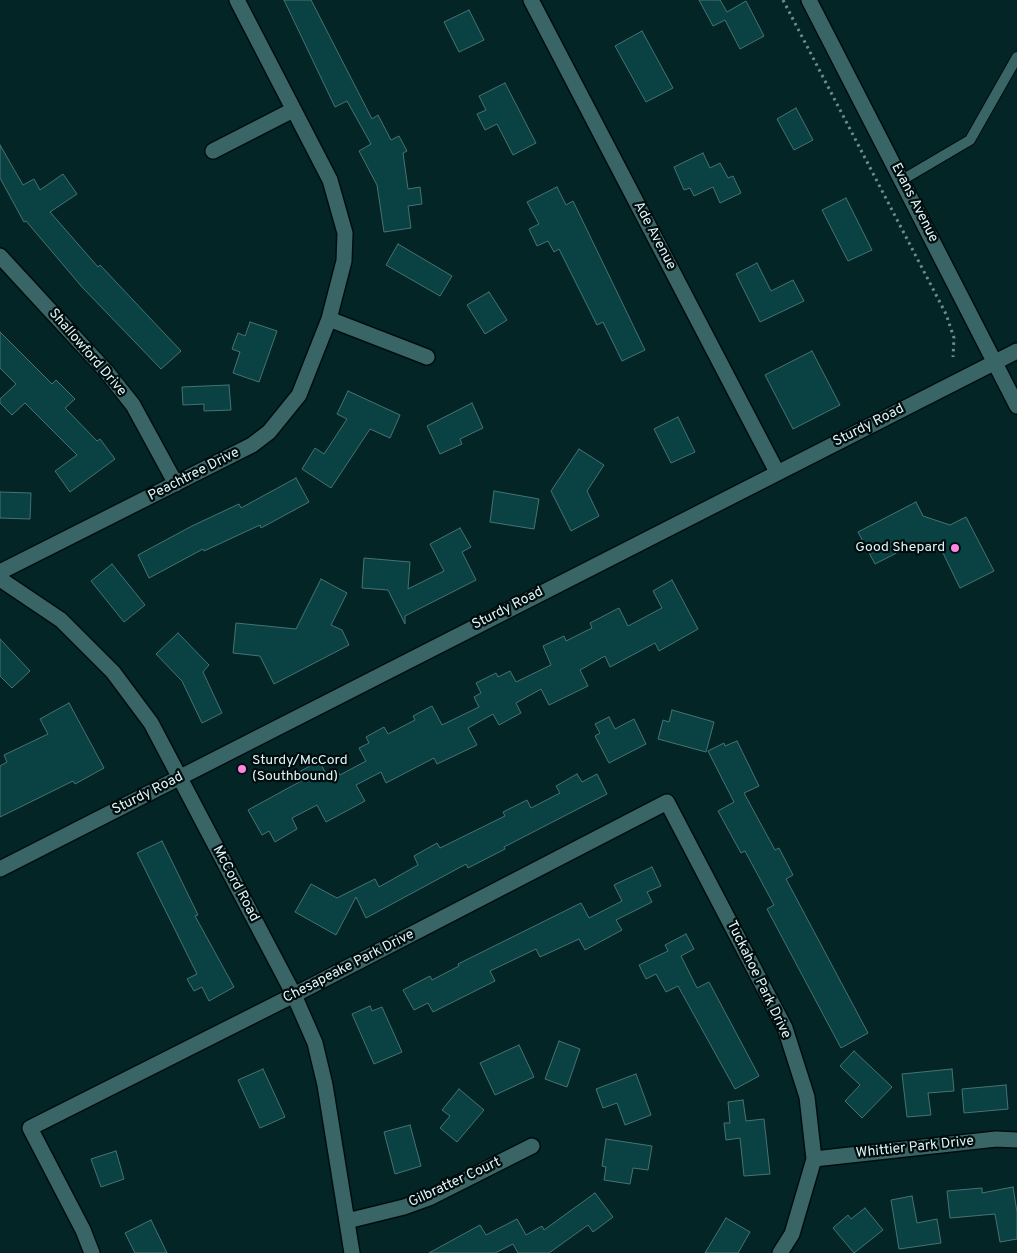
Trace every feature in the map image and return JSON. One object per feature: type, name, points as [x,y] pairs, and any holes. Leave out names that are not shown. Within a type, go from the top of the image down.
[{"type":"street","name":"Peachtree Drive","points":[[0,572],[252,445],[269,432],[299,395],[328,319],[344,261],[345,233],[330,180],[237,0]]},
{"type":"street","name":"Ade Avenue","points":[[531,0],[777,472]]},
{"type":"street","name":"Evans Avenue","points":[[809,0],[1017,406]]},
{"type":"street","points":[[213,152],[293,110]]},
{"type":"street","name":"Shallowford Drive","points":[[0,256],[106,371],[137,413],[176,484]]},
{"type":"street","points":[[328,319],[427,357]]},
{"type":"street","name":"Sturdy Road","points":[[0,869],[1017,351]]},
{"type":"street","name":"McCord Road","points":[[0,580],[61,620],[113,672],[151,723],[294,996],[315,1043],[326,1084],[352,1253]]},
{"type":"street","name":"Chesapeake Park Drive","points":[[92,1253],[83,1230],[30,1128],[294,996],[667,802]]},
{"type":"street","name":"Tuckahoe Park Drive","points":[[667,802],[785,1028],[807,1097],[814,1158],[792,1234],[780,1253]]},
{"type":"street","name":"Whittier Park Drive","points":[[814,1158],[996,1139],[1017,1140]]},
{"type":"street","name":"Gilbratter Court","points":[[347,1221],[404,1208],[429,1198],[532,1146]]},
{"type":"lane","points":[[902,180],[970,140],[1017,57]]},
{"type":"path","points":[[783,0],[946,314],[954,338],[953,357]]},
{"type":"building","points":[[284,0],[311,0],[372,119],[378,115],[391,140],[399,136],[407,151],[403,153],[408,189],[420,187],[422,204],[408,206],[411,228],[384,232],[377,185],[359,151],[371,144],[347,101],[335,107]]},
{"type":"building","points":[[699,0],[720,0],[727,12],[746,1],[764,36],[740,49],[725,20],[713,26]]},
{"type":"building","points":[[469,10],[484,40],[459,52],[444,22]]},
{"type":"building","points":[[642,31],[673,88],[646,102],[615,46]]},
{"type":"building","points":[[505,83],[536,143],[513,155],[497,124],[485,130],[477,114],[486,110],[479,96]]},
{"type":"building","points":[[796,108],[813,140],[794,150],[777,119]]},
{"type":"building","points":[[0,145],[23,185],[34,179],[40,190],[63,174],[77,194],[50,212],[98,267],[100,265],[181,351],[161,369],[82,287],[26,221],[24,222],[0,178]]},
{"type":"building","points":[[703,153],[710,168],[720,163],[728,178],[733,176],[741,193],[720,203],[713,187],[694,196],[690,188],[684,190],[674,167]]},
{"type":"building","points":[[557,187],[566,205],[573,201],[645,350],[622,361],[603,322],[597,325],[559,249],[554,252],[548,241],[537,246],[529,229],[539,224],[527,202]]},
{"type":"building","points":[[846,198],[872,250],[848,261],[822,210]]},
{"type":"building","points":[[398,244],[452,276],[440,296],[386,265]]},
{"type":"building","points":[[757,263],[771,291],[793,280],[804,301],[760,322],[736,274]]},
{"type":"building","points":[[489,292],[507,320],[485,334],[467,305]]},
{"type":"building","points":[[250,322],[277,331],[259,382],[233,373],[240,352],[232,349],[238,333],[245,336]]},
{"type":"building","points":[[0,332],[52,384],[56,380],[75,399],[65,408],[97,441],[100,439],[115,459],[70,492],[55,471],[77,455],[25,403],[12,415],[0,403],[0,399],[16,384],[0,368]]},
{"type":"building","points":[[812,351],[840,405],[793,429],[765,375]]},
{"type":"building","points":[[229,385],[231,410],[204,411],[204,404],[183,405],[182,387]]},
{"type":"building","points":[[348,391],[400,415],[390,438],[370,429],[331,488],[302,469],[315,448],[324,454],[347,419],[337,414]]},
{"type":"building","points":[[472,403],[483,428],[460,439],[462,444],[440,454],[427,426]]},
{"type":"building","points":[[678,417],[695,452],[671,463],[654,429]]},
{"type":"building","points":[[579,449],[604,465],[587,491],[599,516],[571,531],[551,491]]},
{"type":"building","points":[[296,478],[309,502],[261,528],[260,525],[204,551],[203,549],[149,578],[138,555],[192,526],[239,504],[241,508]]},
{"type":"building","points":[[494,491],[539,499],[534,529],[490,522]]},
{"type":"building","points":[[0,492],[31,493],[30,519],[0,518]]},
{"type":"building","name":"Good Shepard","points":[[916,502],[923,516],[950,525],[966,517],[994,571],[960,588],[943,553],[914,544],[875,564],[858,532]]},
{"type":"building","points":[[460,528],[471,547],[462,552],[476,580],[405,616],[405,624],[388,590],[362,588],[364,558],[410,562],[408,589],[444,571],[430,544]]},
{"type":"building","points":[[112,564],[145,605],[124,622],[91,581]]},
{"type":"building","points":[[321,579],[347,593],[331,625],[342,630],[349,645],[274,684],[260,656],[233,653],[236,623],[296,629]]},
{"type":"building","points":[[672,580],[698,629],[659,651],[655,643],[610,667],[605,656],[580,670],[588,686],[549,705],[541,689],[516,703],[521,713],[499,725],[493,714],[468,728],[477,745],[437,764],[434,758],[386,783],[381,772],[356,785],[365,801],[326,822],[317,805],[292,818],[297,829],[275,842],[269,831],[262,835],[248,810],[303,780],[299,772],[319,761],[329,779],[339,773],[340,775],[366,761],[359,748],[369,743],[366,737],[384,727],[388,734],[415,720],[413,716],[432,706],[442,725],[479,707],[474,697],[481,693],[476,683],[496,673],[498,677],[510,671],[516,682],[551,665],[543,646],[564,636],[566,641],[592,628],[590,623],[619,608],[628,626],[662,608],[653,591]]},
{"type":"building","points":[[178,633],[209,665],[203,672],[222,713],[202,723],[182,681],[156,654]]},
{"type":"building","points":[[0,639],[30,671],[12,688],[0,676]]},
{"type":"building","points":[[69,703],[104,768],[75,784],[73,781],[0,817],[0,766],[7,762],[4,755],[48,734],[40,719]]},
{"type":"building","points":[[672,710],[714,722],[706,752],[658,739],[663,720],[669,722]]},
{"type":"building","points":[[609,717],[615,729],[634,719],[646,744],[609,763],[595,736],[600,733],[595,724]]},
{"type":"building","points":[[737,741],[759,786],[744,793],[775,850],[779,848],[793,875],[786,879],[868,1033],[841,1048],[767,909],[774,905],[745,851],[741,853],[718,811],[734,802],[708,751],[724,743],[725,746]]},
{"type":"building","points":[[577,774],[582,782],[597,774],[607,794],[504,847],[505,849],[468,868],[466,864],[366,918],[356,897],[336,935],[295,912],[311,884],[337,898],[375,879],[379,887],[418,865],[414,856],[437,843],[440,848],[505,816],[503,812],[527,800],[531,808],[560,793],[556,786]]},
{"type":"building","points":[[162,841],[198,915],[195,916],[234,987],[209,1001],[202,987],[194,991],[187,979],[197,974],[137,853]]},
{"type":"building","points":[[652,867],[661,886],[647,892],[652,902],[616,920],[622,930],[585,950],[579,939],[540,957],[536,949],[490,971],[495,981],[433,1012],[428,1003],[414,1010],[403,990],[430,976],[432,980],[459,966],[458,964],[581,903],[589,918],[622,901],[614,885]]},
{"type":"building","points":[[686,934],[694,949],[681,956],[697,988],[709,982],[759,1076],[735,1089],[678,986],[666,992],[656,974],[646,979],[639,965],[668,951],[665,945]]},
{"type":"building","points":[[370,1006],[372,1011],[382,1007],[402,1052],[374,1064],[352,1014]]},
{"type":"building","points":[[559,1041],[580,1049],[567,1087],[545,1079]]},
{"type":"building","points":[[519,1045],[534,1077],[495,1095],[480,1063]]},
{"type":"building","points":[[854,1051],[892,1087],[862,1118],[845,1101],[860,1085],[840,1066]]},
{"type":"building","points":[[263,1069],[285,1117],[260,1128],[238,1080]]},
{"type":"building","points":[[952,1069],[954,1091],[928,1093],[931,1115],[907,1117],[902,1074]]},
{"type":"building","points":[[636,1074],[651,1115],[625,1125],[617,1103],[603,1108],[596,1089]]},
{"type":"building","points":[[1006,1085],[1008,1109],[964,1113],[962,1089]]},
{"type":"building","points":[[459,1089],[484,1110],[457,1142],[440,1128],[450,1116],[442,1110]]},
{"type":"building","points":[[743,1100],[746,1121],[764,1119],[770,1174],[744,1176],[740,1138],[726,1140],[724,1123],[730,1123],[728,1102]]},
{"type":"building","points":[[410,1125],[421,1166],[395,1174],[384,1132]]},
{"type":"building","points":[[606,1139],[652,1146],[648,1170],[633,1168],[630,1184],[604,1180],[606,1167],[602,1166]]},
{"type":"building","points":[[116,1151],[124,1179],[101,1187],[91,1159]]},
{"type":"building","points":[[1013,1187],[1017,1212],[1017,1239],[1000,1242],[995,1214],[950,1218],[947,1191],[982,1188],[982,1193]]},
{"type":"building","points":[[595,1193],[613,1217],[593,1232],[588,1225],[549,1253],[518,1253],[513,1244],[495,1253],[429,1253],[480,1225],[486,1235],[517,1219],[526,1235],[542,1226],[544,1230]]},
{"type":"building","points":[[912,1196],[917,1223],[937,1219],[941,1243],[899,1249],[891,1200]]},
{"type":"building","points":[[865,1208],[883,1230],[854,1253],[833,1228],[848,1215],[851,1219]]},
{"type":"building","points":[[726,1218],[750,1232],[738,1253],[705,1253]]},
{"type":"building","points":[[151,1220],[167,1253],[135,1253],[125,1233]]},
{"type":"place","name":"Good Shepard","points":[[955,548]]},
{"type":"place","name":"Sturdy/McCord (Southbound)","points":[[242,769]]}]
